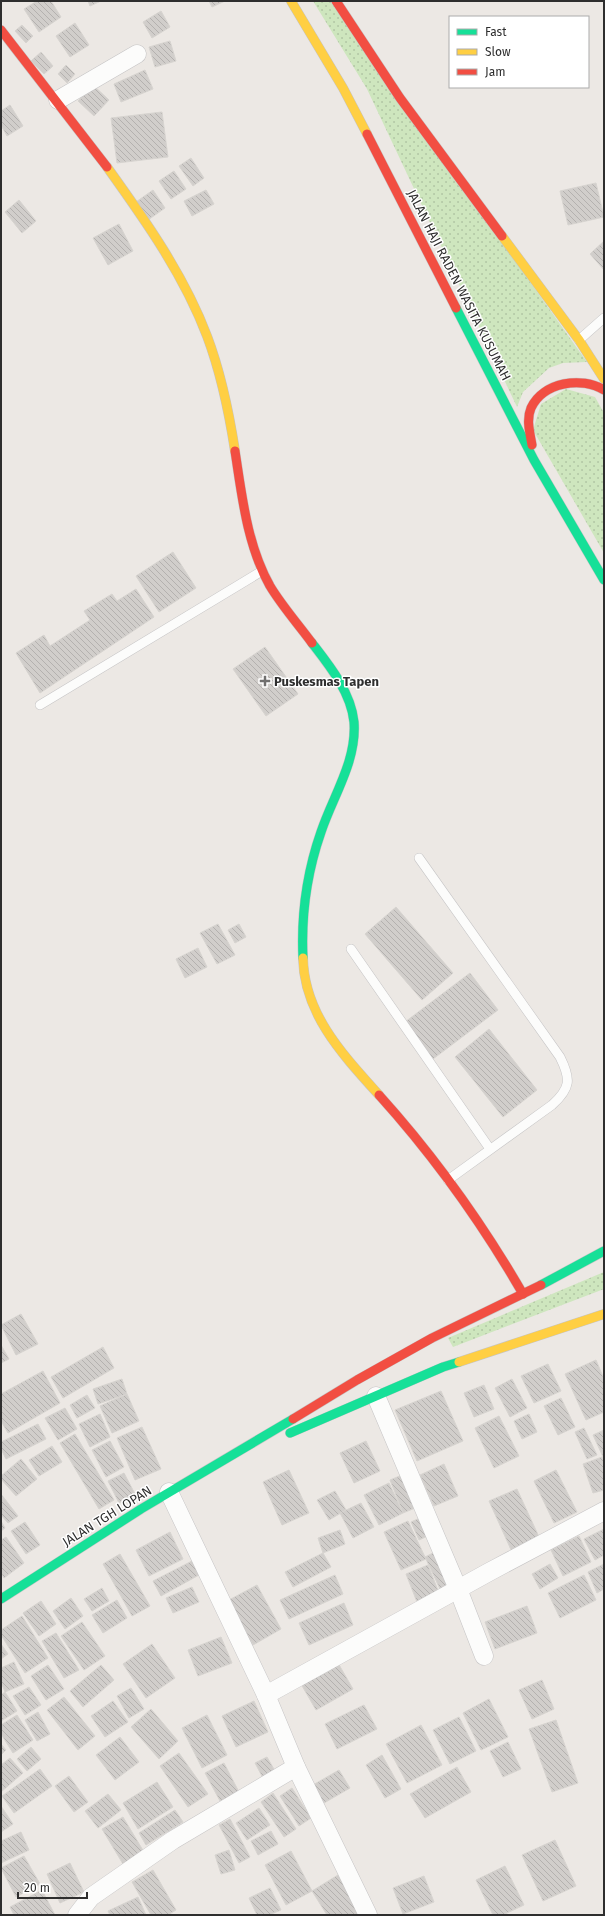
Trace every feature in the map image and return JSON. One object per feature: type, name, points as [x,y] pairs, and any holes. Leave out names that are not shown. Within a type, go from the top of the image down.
[{"type":"main road","name":"JALAN HAJI RADEN WASITA KUSUMAH","points":[[291,1],[343,88],[534,460],[604,580]]},
{"type":"main road","points":[[336,1],[400,98],[579,340],[604,379]]},
{"type":"main road","points":[[1,30],[58,100],[140,214],[198,312],[213,352],[229,414],[250,536],[262,571],[281,602],[337,679],[346,694],[354,721],[354,735],[342,781],[320,833],[308,879],[302,927],[305,981],[311,1002],[329,1034],[448,1180],[504,1260],[523,1294]]},
{"type":"main road","points":[[534,460],[529,429],[529,418],[531,408],[540,396],[557,387],[572,382],[591,383],[604,390]]},
{"type":"main road","points":[[230,1458],[357,1380],[433,1342],[604,1251]]},
{"type":"main road","points":[[230,1458],[376,1396],[442,1363],[604,1314]]},
{"type":"main road","name":"JALAN TGH LOPAN","points":[[1,1599],[170,1492],[230,1458]]},
{"type":"street","points":[[58,100],[137,54]]},
{"type":"street","points":[[376,1396],[458,1589],[484,1656]]},
{"type":"street","points":[[170,1492],[266,1695],[296,1768],[368,1915]]},
{"type":"street","points":[[266,1695],[458,1589],[604,1511]]},
{"type":"street","points":[[77,1915],[90,1897],[173,1840],[296,1768]]},
{"type":"lane","points":[[579,340],[604,318]]},
{"type":"lane","points":[[40,705],[262,571]]},
{"type":"lane","points":[[419,858],[560,1057],[569,1077],[565,1091],[556,1101],[448,1180]]},
{"type":"lane","points":[[351,949],[490,1149]]},
{"type":"green space","points":[[313,1],[330,1],[587,362],[563,363],[549,368],[523,392],[517,407],[367,89]]},
{"type":"green space","points":[[566,389],[595,397],[604,413],[604,553],[533,430],[541,404]]},
{"type":"green space","points":[[604,1272],[604,1289],[453,1347],[448,1338]]},
{"type":"building","points":[[37,1],[51,1],[61,17],[39,32],[24,9]]},
{"type":"building","points":[[88,1],[101,1],[90,6]]},
{"type":"building","points":[[209,1],[225,1],[212,7]]},
{"type":"building","points":[[161,11],[170,27],[152,38],[143,22]]},
{"type":"building","points":[[75,23],[89,45],[70,57],[56,36]]},
{"type":"building","points":[[22,25],[33,36],[26,43],[15,31]]},
{"type":"building","points":[[170,41],[176,61],[155,67],[149,47]]},
{"type":"building","points":[[41,52],[53,66],[44,74],[31,61]]},
{"type":"building","points":[[66,65],[75,74],[67,83],[58,74]]},
{"type":"building","points":[[145,70],[153,89],[121,102],[114,84]]},
{"type":"building","points":[[93,85],[109,100],[94,116],[78,101]]},
{"type":"building","points":[[10,105],[23,126],[7,136],[1,125],[1,111]]},
{"type":"building","points":[[162,112],[168,157],[117,163],[111,118]]},
{"type":"building","points":[[191,158],[204,178],[193,186],[179,166]]},
{"type":"building","points":[[174,171],[186,189],[171,199],[159,181]]},
{"type":"building","points":[[596,183],[604,217],[568,225],[560,191]]},
{"type":"building","points":[[153,190],[165,208],[148,220],[136,202]]},
{"type":"building","points":[[206,190],[214,204],[192,216],[184,201]]},
{"type":"building","points":[[19,200],[36,221],[22,233],[5,212]]},
{"type":"building","points":[[119,224],[133,251],[108,265],[93,238]]},
{"type":"building","points":[[604,241],[604,270],[590,254]]},
{"type":"building","points":[[173,552],[196,588],[159,612],[136,576]]},
{"type":"building","points":[[136,589],[154,617],[40,693],[16,653],[44,635],[50,646],[90,620],[84,611],[112,594],[117,601]]},
{"type":"building","name":"Puskesmas Tapen","points":[[265,647],[298,694],[266,716],[233,669]]},
{"type":"building","points":[[396,907],[453,973],[422,1000],[365,934]]},
{"type":"building","points":[[218,924],[235,955],[217,964],[200,933]]},
{"type":"building","points":[[239,924],[246,937],[235,943],[228,930]]},
{"type":"building","points":[[198,948],[207,967],[185,978],[176,959]]},
{"type":"building","points":[[470,973],[498,1010],[433,1059],[405,1022]]},
{"type":"building","points":[[489,1029],[537,1090],[503,1117],[455,1057]]},
{"type":"building","points":[[21,1314],[38,1344],[16,1355],[1,1325]]},
{"type":"building","points":[[1,1345],[9,1359],[1,1363]]},
{"type":"building","points":[[103,1347],[114,1368],[63,1398],[51,1377]]},
{"type":"building","points":[[596,1360],[604,1379],[604,1412],[586,1420],[565,1374]]},
{"type":"building","points":[[548,1364],[561,1391],[534,1403],[521,1376]]},
{"type":"building","points":[[43,1371],[60,1403],[8,1433],[1,1421],[1,1394]]},
{"type":"building","points":[[122,1379],[127,1394],[98,1404],[93,1389]]},
{"type":"building","points":[[512,1379],[527,1408],[510,1417],[495,1388]]},
{"type":"building","points":[[484,1385],[494,1409],[474,1417],[464,1393]]},
{"type":"building","points":[[441,1391],[463,1441],[417,1461],[395,1410]]},
{"type":"building","points":[[127,1394],[139,1421],[112,1433],[100,1406]]},
{"type":"building","points":[[87,1395],[95,1408],[77,1418],[70,1405]]},
{"type":"building","points":[[561,1398],[575,1427],[558,1435],[544,1406]]},
{"type":"building","points":[[65,1408],[77,1429],[58,1440],[45,1418]]},
{"type":"building","points":[[100,1414],[110,1437],[90,1447],[79,1424]]},
{"type":"building","points":[[529,1414],[537,1432],[522,1439],[514,1421]]},
{"type":"building","points":[[499,1416],[519,1456],[494,1468],[475,1428]]},
{"type":"building","points":[[38,1424],[46,1439],[6,1459],[1,1449],[1,1442]]},
{"type":"building","points":[[142,1427],[161,1469],[135,1480],[117,1438]]},
{"type":"building","points":[[584,1428],[597,1455],[587,1459],[575,1432]]},
{"type":"building","points":[[604,1430],[604,1459],[593,1435]]},
{"type":"building","points":[[75,1434],[114,1500],[99,1509],[60,1443]]},
{"type":"building","points":[[110,1441],[124,1467],[106,1477],[92,1450]]},
{"type":"building","points":[[366,1441],[380,1471],[354,1483],[340,1453]]},
{"type":"building","points":[[52,1446],[62,1462],[39,1476],[29,1460]]},
{"type":"building","points":[[602,1457],[604,1462],[604,1490],[593,1493],[583,1464]]},
{"type":"building","points":[[21,1459],[37,1479],[16,1496],[1,1479],[1,1476]]},
{"type":"building","points":[[444,1464],[458,1496],[434,1506],[420,1475]]},
{"type":"building","points":[[289,1470],[309,1513],[282,1525],[263,1482]]},
{"type":"building","points":[[556,1470],[577,1512],[554,1523],[534,1481]]},
{"type":"building","points":[[124,1473],[135,1494],[119,1503],[108,1481]]},
{"type":"building","points":[[407,1473],[420,1506],[403,1513],[390,1480]]},
{"type":"building","points":[[389,1483],[403,1513],[379,1525],[364,1495]]},
{"type":"building","points":[[517,1489],[540,1539],[512,1552],[489,1501]]},
{"type":"building","points":[[335,1491],[346,1510],[329,1520],[317,1500]]},
{"type":"building","points":[[1,1494],[18,1516],[8,1523],[1,1515]]},
{"type":"building","points":[[361,1503],[374,1527],[353,1538],[340,1513]]},
{"type":"building","points":[[422,1517],[430,1535],[419,1540],[411,1522]]},
{"type":"building","points":[[1,1521],[5,1528],[1,1531]]},
{"type":"building","points":[[408,1521],[426,1559],[401,1570],[384,1532]]},
{"type":"building","points":[[25,1522],[40,1545],[26,1554],[11,1531]]},
{"type":"building","points":[[604,1529],[604,1555],[595,1560],[584,1539]]},
{"type":"building","points":[[340,1530],[345,1544],[323,1553],[318,1538]]},
{"type":"building","points":[[170,1532],[183,1559],[149,1576],[136,1550]]},
{"type":"building","points":[[579,1536],[591,1562],[563,1576],[551,1550]]},
{"type":"building","points":[[6,1537],[24,1563],[4,1578],[1,1573],[1,1540]]},
{"type":"building","points":[[437,1551],[453,1585],[441,1591],[425,1557]]},
{"type":"building","points":[[323,1553],[331,1567],[293,1587],[285,1572]]},
{"type":"building","points":[[120,1554],[150,1606],[132,1616],[103,1564]]},
{"type":"building","points":[[192,1561],[199,1575],[161,1596],[153,1581]]},
{"type":"building","points":[[550,1564],[558,1578],[540,1589],[532,1574]]},
{"type":"building","points":[[604,1564],[604,1589],[597,1593],[588,1572]]},
{"type":"building","points":[[428,1565],[439,1593],[417,1602],[406,1574]]},
{"type":"building","points":[[335,1575],[343,1594],[289,1619],[280,1600]]},
{"type":"building","points":[[584,1575],[596,1600],[560,1618],[548,1593]]},
{"type":"building","points":[[257,1585],[281,1629],[253,1645],[229,1600]]},
{"type":"building","points":[[192,1587],[199,1602],[173,1613],[166,1598]]},
{"type":"building","points":[[102,1588],[109,1601],[92,1611],[84,1599]]},
{"type":"building","points":[[71,1598],[83,1616],[65,1629],[53,1611]]},
{"type":"building","points":[[117,1600],[127,1618],[103,1633],[92,1615]]},
{"type":"building","points":[[41,1601],[56,1624],[39,1636],[23,1613]]},
{"type":"building","points":[[344,1603],[353,1625],[309,1645],[299,1623]]},
{"type":"building","points":[[527,1606],[537,1633],[495,1649],[485,1622]]},
{"type":"building","points":[[22,1616],[48,1658],[25,1673],[1,1635],[1,1630]]},
{"type":"building","points":[[82,1622],[105,1656],[84,1670],[61,1636]]},
{"type":"building","points":[[56,1633],[79,1670],[64,1678],[42,1641]]},
{"type":"building","points":[[221,1637],[232,1663],[198,1676],[188,1650]]},
{"type":"building","points":[[1,1644],[8,1654],[1,1659]]},
{"type":"building","points":[[152,1644],[175,1678],[146,1698],[123,1664]]},
{"type":"building","points":[[14,1662],[24,1684],[5,1692],[1,1682],[1,1668]]},
{"type":"building","points":[[338,1663],[353,1689],[316,1710],[301,1684]]},
{"type":"building","points":[[48,1665],[64,1689],[46,1700],[31,1676]]},
{"type":"building","points":[[101,1665],[114,1680],[83,1707],[70,1691]]},
{"type":"building","points":[[542,1680],[554,1709],[532,1719],[519,1690]]},
{"type":"building","points":[[29,1687],[41,1705],[25,1715],[13,1696]]},
{"type":"building","points":[[131,1688],[144,1709],[129,1718],[117,1696]]},
{"type":"building","points":[[5,1692],[17,1711],[1,1721],[1,1695]]},
{"type":"building","points":[[64,1697],[95,1736],[78,1750],[47,1710]]},
{"type":"building","points":[[489,1699],[508,1737],[481,1750],[463,1713]]},
{"type":"building","points":[[113,1701],[128,1722],[105,1737],[91,1716]]},
{"type":"building","points":[[254,1701],[268,1732],[236,1747],[222,1716]]},
{"type":"building","points":[[364,1705],[377,1729],[337,1749],[325,1724]]},
{"type":"building","points":[[151,1709],[178,1741],[159,1759],[131,1727]]},
{"type":"building","points":[[38,1712],[50,1734],[37,1741],[25,1720]]},
{"type":"building","points":[[17,1715],[33,1740],[13,1753],[1,1734],[1,1725]]},
{"type":"building","points":[[207,1715],[227,1755],[202,1768],[182,1728]]},
{"type":"building","points":[[459,1717],[476,1751],[450,1764],[433,1730]]},
{"type":"building","points":[[556,1720],[578,1783],[552,1792],[529,1729]]},
{"type":"building","points":[[421,1725],[442,1765],[407,1783],[386,1744]]},
{"type":"building","points":[[120,1737],[139,1762],[115,1780],[96,1755]]},
{"type":"building","points":[[508,1742],[521,1769],[503,1777],[490,1751]]},
{"type":"building","points":[[1,1744],[6,1750],[1,1755]]},
{"type":"building","points":[[31,1747],[41,1759],[27,1771],[17,1759]]},
{"type":"building","points":[[179,1753],[208,1794],[188,1807],[160,1766]]},
{"type":"building","points":[[382,1755],[401,1789],[385,1798],[366,1765]]},
{"type":"building","points":[[267,1757],[275,1771],[263,1778],[255,1763]]},
{"type":"building","points":[[10,1758],[23,1773],[1,1792],[1,1765]]},
{"type":"building","points":[[224,1763],[239,1792],[220,1801],[205,1773]]},
{"type":"building","points":[[457,1767],[471,1792],[425,1818],[410,1794]]},
{"type":"building","points":[[40,1769],[52,1786],[14,1813],[2,1796]]},
{"type":"building","points":[[339,1770],[350,1788],[324,1803],[313,1785]]},
{"type":"building","points":[[69,1776],[88,1802],[74,1812],[55,1786]]},
{"type":"building","points":[[157,1782],[173,1807],[138,1829],[123,1803]]},
{"type":"building","points":[[292,1788],[311,1818],[299,1826],[280,1796]]},
{"type":"building","points":[[273,1793],[296,1829],[284,1837],[261,1802]]},
{"type":"building","points":[[108,1794],[121,1810],[98,1828],[85,1811]]},
{"type":"building","points":[[1,1806],[13,1824],[1,1832]]},
{"type":"building","points":[[259,1808],[270,1825],[247,1840],[236,1823]]},
{"type":"building","points":[[175,1810],[183,1822],[146,1845],[139,1833]]},
{"type":"building","points":[[123,1817],[144,1852],[123,1864],[102,1829]]},
{"type":"building","points":[[230,1819],[250,1857],[239,1863],[219,1825]]},
{"type":"building","points":[[271,1831],[278,1844],[258,1855],[251,1841]]},
{"type":"building","points":[[21,1832],[29,1850],[1,1863],[1,1841]]},
{"type":"building","points":[[555,1840],[576,1886],[543,1901],[522,1855]]},
{"type":"building","points":[[229,1850],[235,1870],[221,1874],[215,1855]]},
{"type":"building","points":[[291,1851],[312,1891],[286,1905],[265,1865]]},
{"type":"building","points":[[24,1856],[40,1884],[16,1897],[1,1868]]},
{"type":"building","points":[[70,1863],[84,1892],[60,1903],[47,1874]]},
{"type":"building","points":[[505,1866],[524,1905],[503,1915],[493,1915],[476,1880]]},
{"type":"building","points":[[153,1870],[176,1910],[168,1915],[151,1915],[132,1882]]},
{"type":"building","points":[[338,1875],[362,1915],[327,1915],[312,1891]]},
{"type":"building","points":[[424,1876],[434,1902],[403,1914],[393,1888]]},
{"type":"building","points":[[270,1888],[281,1910],[269,1915],[257,1915],[249,1898]]},
{"type":"building","points":[[42,1890],[55,1915],[14,1915],[10,1907]]},
{"type":"building","points":[[138,1897],[146,1915],[110,1915],[108,1911]]},
{"type":"traffic: fast","points":[[456,308],[534,460],[604,580]]},
{"type":"traffic: fast","points":[[303,958],[304,910],[312,863],[321,832],[348,764],[354,736],[354,722],[349,700],[332,670],[312,643]]},
{"type":"traffic: fast","points":[[541,1285],[604,1251]]},
{"type":"traffic: fast","points":[[290,1433],[443,1367],[459,1362]]},
{"type":"traffic: fast","points":[[1,1599],[141,1509],[293,1419]]},
{"type":"traffic: slow","points":[[291,1],[343,88],[367,134]]},
{"type":"traffic: slow","points":[[107,167],[163,248],[198,313],[212,350],[220,378],[235,451]]},
{"type":"traffic: slow","points":[[502,236],[579,340],[604,379]]},
{"type":"traffic: slow","points":[[303,958],[305,978],[310,997],[318,1015],[339,1049],[379,1095]]},
{"type":"traffic: slow","points":[[459,1362],[604,1314]]},
{"type":"traffic: jam","points":[[336,1],[400,98],[502,236]]},
{"type":"traffic: jam","points":[[1,30],[107,167]]},
{"type":"traffic: jam","points":[[367,134],[456,308]]},
{"type":"traffic: jam","points":[[532,445],[529,426],[531,408],[544,392],[554,387],[574,383],[585,383],[604,390]]},
{"type":"traffic: jam","points":[[235,451],[246,520],[262,570],[270,586],[285,608],[312,643]]},
{"type":"traffic: jam","points":[[379,1095],[438,1166],[474,1216],[523,1294]]},
{"type":"traffic: jam","points":[[293,1419],[357,1380],[432,1338],[541,1285]]},
{"type":"place","name":"Puskesmas Tapen","points":[[265,681]]}]
